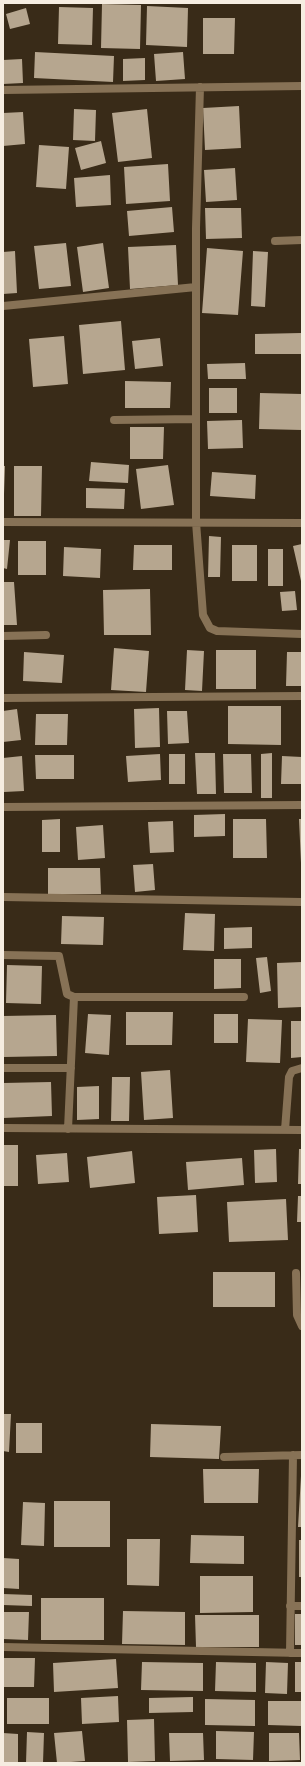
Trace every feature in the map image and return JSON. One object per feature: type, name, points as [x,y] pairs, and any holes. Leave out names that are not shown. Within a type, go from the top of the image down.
[{"type":"street","points":[[3,90],[302,86]]},
{"type":"street","points":[[200,87],[196,228],[196,522],[203,615],[210,628],[217,631],[302,634]]},
{"type":"street","points":[[275,241],[302,240]]},
{"type":"street","points":[[3,306],[196,288]]},
{"type":"street","points":[[114,420],[196,419]]},
{"type":"street","points":[[3,522],[302,523]]},
{"type":"street","points":[[3,636],[46,635]]},
{"type":"street","points":[[3,698],[302,696]]},
{"type":"street","points":[[3,807],[302,805]]},
{"type":"street","points":[[3,897],[302,902]]},
{"type":"street","points":[[3,955],[59,956],[67,994],[74,998],[244,997]]},
{"type":"street","points":[[68,1129],[74,998]]},
{"type":"street","points":[[3,1068],[71,1068]]},
{"type":"street","points":[[285,1130],[289,1077],[292,1071],[302,1068]]},
{"type":"street","points":[[3,1128],[302,1130]]},
{"type":"street","points":[[296,1273],[298,1315],[302,1326]]},
{"type":"street","points":[[290,1653],[293,1455]]},
{"type":"street","points":[[224,1457],[302,1455]]},
{"type":"street","points":[[290,1606],[302,1606]]},
{"type":"street","points":[[3,1647],[302,1653]]},
{"type":"building","points":[[102,4],[141,5],[140,49],[101,48]]},
{"type":"building","points":[[147,6],[188,8],[187,47],[146,45]]},
{"type":"building","points":[[59,7],[93,8],[92,45],[58,44]]},
{"type":"building","points":[[26,8],[30,24],[10,29],[6,14]]},
{"type":"building","points":[[203,18],[235,18],[234,54],[203,54]]},
{"type":"building","points":[[35,52],[114,56],[113,82],[34,78]]},
{"type":"building","points":[[183,52],[185,79],[156,81],[154,54]]},
{"type":"building","points":[[145,58],[145,80],[123,81],[123,59]]},
{"type":"building","points":[[22,59],[23,83],[3,84],[3,60]]},
{"type":"building","points":[[239,106],[241,148],[205,150],[203,108]]},
{"type":"building","points":[[74,109],[96,110],[95,141],[73,140]]},
{"type":"building","points":[[147,109],[152,158],[118,162],[112,113]]},
{"type":"building","points":[[23,112],[25,144],[3,146],[3,113]]},
{"type":"building","points":[[101,141],[106,163],[81,170],[75,148]]},
{"type":"building","points":[[39,145],[69,147],[66,189],[36,187]]},
{"type":"building","points":[[168,164],[170,201],[126,204],[124,167]]},
{"type":"building","points":[[235,168],[237,200],[206,202],[204,170]]},
{"type":"building","points":[[110,175],[111,205],[76,207],[74,178]]},
{"type":"building","points":[[172,207],[174,232],[129,236],[127,211]]},
{"type":"building","points":[[205,208],[241,208],[242,238],[206,239]]},
{"type":"building","points":[[66,243],[71,286],[39,289],[34,246]]},
{"type":"building","points":[[103,243],[109,288],[83,292],[77,247]]},
{"type":"building","points":[[176,245],[178,285],[130,289],[128,247]]},
{"type":"building","points":[[207,248],[243,251],[238,315],[202,313]]},
{"type":"building","points":[[15,251],[17,293],[3,294],[3,252]]},
{"type":"building","points":[[253,251],[268,252],[265,307],[251,306]]},
{"type":"building","points":[[121,321],[125,370],[83,374],[79,325]]},
{"type":"building","points":[[301,333],[301,354],[255,354],[255,334]]},
{"type":"building","points":[[64,336],[68,384],[33,387],[29,339]]},
{"type":"building","points":[[160,338],[163,366],[135,369],[132,341]]},
{"type":"building","points":[[245,363],[246,379],[208,379],[207,364]]},
{"type":"building","points":[[125,381],[171,382],[170,408],[125,408]]},
{"type":"building","points":[[209,388],[237,388],[237,413],[209,413]]},
{"type":"building","points":[[260,393],[302,394],[302,430],[259,429]]},
{"type":"building","points":[[242,420],[243,448],[208,449],[207,421]]},
{"type":"building","points":[[130,427],[164,427],[163,459],[130,459]]},
{"type":"building","points":[[91,462],[129,465],[128,483],[89,481]]},
{"type":"building","points":[[168,465],[174,505],[141,509],[136,469]]},
{"type":"building","points":[[3,466],[5,466],[4,494],[3,494]]},
{"type":"building","points":[[14,466],[42,466],[41,516],[14,516]]},
{"type":"building","points":[[212,472],[256,475],[255,499],[210,496]]},
{"type":"building","points":[[86,488],[125,489],[124,509],[86,508]]},
{"type":"building","points":[[209,536],[221,537],[220,577],[208,577]]},
{"type":"building","points":[[3,540],[10,540],[7,569],[3,568]]},
{"type":"building","points":[[18,541],[46,541],[46,575],[18,575]]},
{"type":"building","points":[[302,544],[302,581],[301,581],[293,546]]},
{"type":"building","points":[[134,545],[172,545],[172,570],[133,570]]},
{"type":"building","points":[[232,545],[257,545],[257,581],[232,581]]},
{"type":"building","points":[[64,547],[101,549],[100,578],[63,576]]},
{"type":"building","points":[[268,549],[283,549],[283,586],[268,586]]},
{"type":"building","points":[[3,582],[14,582],[17,625],[3,625]]},
{"type":"building","points":[[150,589],[151,635],[104,635],[103,590]]},
{"type":"building","points":[[295,591],[297,610],[282,611],[280,592]]},
{"type":"building","points":[[114,648],[149,651],[146,692],[111,690]]},
{"type":"building","points":[[187,650],[204,651],[202,691],[185,690]]},
{"type":"building","points":[[216,650],[256,650],[256,689],[216,689]]},
{"type":"building","points":[[24,652],[64,655],[62,683],[23,681]]},
{"type":"building","points":[[287,652],[302,652],[302,686],[286,686]]},
{"type":"building","points":[[228,706],[281,706],[281,745],[228,744]]},
{"type":"building","points":[[159,708],[160,747],[135,748],[134,709]]},
{"type":"building","points":[[17,709],[21,740],[3,742],[3,711]]},
{"type":"building","points":[[167,711],[187,711],[189,743],[168,744]]},
{"type":"building","points":[[36,714],[68,714],[67,745],[35,745]]},
{"type":"building","points":[[195,753],[215,753],[216,794],[197,794]]},
{"type":"building","points":[[272,753],[272,798],[261,798],[261,754]]},
{"type":"building","points":[[160,754],[161,780],[128,782],[126,756]]},
{"type":"building","points":[[169,754],[185,754],[185,784],[169,784]]},
{"type":"building","points":[[223,754],[251,754],[252,793],[224,793]]},
{"type":"building","points":[[35,755],[74,755],[74,779],[36,779]]},
{"type":"building","points":[[22,756],[24,791],[4,792],[3,758]]},
{"type":"building","points":[[282,756],[302,757],[302,784],[281,784]]},
{"type":"building","points":[[225,814],[225,836],[194,837],[194,815]]},
{"type":"building","points":[[60,819],[60,852],[42,852],[42,820]]},
{"type":"building","points":[[233,819],[266,819],[267,858],[233,858]]},
{"type":"building","points":[[299,819],[302,819],[302,863],[301,863]]},
{"type":"building","points":[[173,821],[174,852],[150,853],[148,822]]},
{"type":"building","points":[[103,825],[105,858],[78,860],[76,827]]},
{"type":"building","points":[[153,864],[155,890],[135,892],[133,865]]},
{"type":"building","points":[[48,868],[100,868],[101,894],[48,894]]},
{"type":"building","points":[[185,913],[215,914],[214,951],[183,950]]},
{"type":"building","points":[[62,916],[104,917],[103,945],[61,944]]},
{"type":"building","points":[[252,927],[252,948],[224,949],[224,928]]},
{"type":"building","points":[[267,957],[271,991],[260,993],[256,958]]},
{"type":"building","points":[[214,959],[241,959],[241,988],[214,989]]},
{"type":"building","points":[[302,962],[302,1007],[278,1008],[277,963]]},
{"type":"building","points":[[7,965],[42,966],[41,1004],[6,1003]]},
{"type":"building","points":[[126,1012],[173,1012],[172,1045],[126,1045]]},
{"type":"building","points":[[88,1014],[111,1015],[109,1055],[85,1053]]},
{"type":"building","points":[[214,1014],[238,1014],[238,1043],[214,1043]]},
{"type":"building","points":[[56,1015],[57,1056],[4,1057],[3,1016]]},
{"type":"building","points":[[248,1019],[282,1020],[280,1063],[246,1062]]},
{"type":"building","points":[[291,1021],[302,1021],[302,1057],[291,1058]]},
{"type":"building","points":[[170,1070],[173,1118],[144,1120],[141,1072]]},
{"type":"building","points":[[112,1077],[130,1077],[129,1121],[111,1121]]},
{"type":"building","points":[[51,1082],[52,1116],[3,1118],[3,1083]]},
{"type":"building","points":[[99,1086],[99,1119],[77,1120],[77,1087]]},
{"type":"building","points":[[3,1145],[18,1145],[18,1186],[3,1186]]},
{"type":"building","points":[[276,1149],[277,1182],[255,1183],[254,1150]]},
{"type":"building","points":[[299,1149],[302,1149],[302,1184],[298,1184]]},
{"type":"building","points":[[132,1151],[135,1183],[90,1188],[87,1157]]},
{"type":"building","points":[[67,1153],[69,1182],[38,1184],[36,1155]]},
{"type":"building","points":[[242,1158],[244,1185],[188,1190],[186,1162]]},
{"type":"building","points":[[196,1195],[198,1232],[159,1234],[157,1197]]},
{"type":"building","points":[[298,1196],[302,1196],[302,1222],[297,1222]]},
{"type":"building","points":[[286,1199],[288,1240],[229,1242],[227,1202]]},
{"type":"building","points":[[213,1272],[275,1272],[275,1307],[213,1307]]},
{"type":"building","points":[[3,1414],[11,1414],[9,1452],[3,1451]]},
{"type":"building","points":[[16,1423],[42,1423],[42,1453],[16,1453]]},
{"type":"building","points":[[151,1424],[221,1426],[219,1459],[150,1457]]},
{"type":"building","points":[[203,1469],[259,1469],[258,1503],[204,1503]]},
{"type":"building","points":[[301,1476],[302,1527],[298,1527]]},
{"type":"building","points":[[54,1501],[110,1501],[110,1547],[54,1547]]},
{"type":"building","points":[[23,1502],[45,1503],[44,1546],[21,1545]]},
{"type":"building","points":[[191,1535],[244,1536],[244,1564],[190,1563]]},
{"type":"building","points":[[127,1539],[160,1539],[159,1586],[127,1585]]},
{"type":"building","points":[[299,1540],[302,1540],[302,1577],[299,1577]]},
{"type":"building","points":[[3,1558],[19,1559],[19,1589],[3,1588]]},
{"type":"building","points":[[200,1576],[253,1576],[253,1612],[200,1613]]},
{"type":"building","points":[[3,1594],[32,1595],[32,1606],[3,1605]]},
{"type":"building","points":[[41,1598],[104,1598],[104,1640],[41,1640]]},
{"type":"building","points":[[123,1611],[185,1612],[185,1645],[122,1644]]},
{"type":"building","points":[[3,1612],[29,1612],[28,1640],[3,1639]]},
{"type":"building","points":[[295,1614],[302,1614],[302,1645],[295,1645]]},
{"type":"building","points":[[195,1615],[259,1615],[259,1647],[196,1647]]},
{"type":"building","points":[[3,1658],[35,1658],[34,1687],[3,1687]]},
{"type":"building","points":[[116,1659],[118,1688],[54,1692],[53,1663]]},
{"type":"building","points":[[142,1662],[203,1663],[203,1691],[141,1690]]},
{"type":"building","points":[[216,1662],[256,1663],[256,1692],[215,1691]]},
{"type":"building","points":[[266,1662],[288,1663],[287,1694],[265,1693]]},
{"type":"building","points":[[295,1662],[302,1662],[302,1692],[295,1692]]},
{"type":"building","points":[[118,1696],[119,1722],[82,1724],[81,1698]]},
{"type":"building","points":[[193,1697],[193,1712],[149,1713],[149,1698]]},
{"type":"building","points":[[7,1698],[49,1698],[49,1724],[7,1724]]},
{"type":"building","points":[[205,1699],[255,1700],[255,1726],[205,1725]]},
{"type":"building","points":[[268,1701],[302,1701],[302,1726],[268,1725]]},
{"type":"building","points":[[154,1719],[155,1761],[128,1762],[127,1720]]},
{"type":"building","points":[[82,1731],[85,1761],[57,1763],[54,1733]]},
{"type":"building","points":[[216,1731],[254,1732],[253,1760],[216,1759]]},
{"type":"building","points":[[27,1732],[44,1733],[43,1763],[26,1763]]},
{"type":"building","points":[[3,1733],[18,1734],[18,1763],[3,1763]]},
{"type":"building","points":[[169,1733],[203,1733],[204,1760],[170,1761]]},
{"type":"building","points":[[269,1733],[299,1733],[300,1760],[269,1761]]}]
